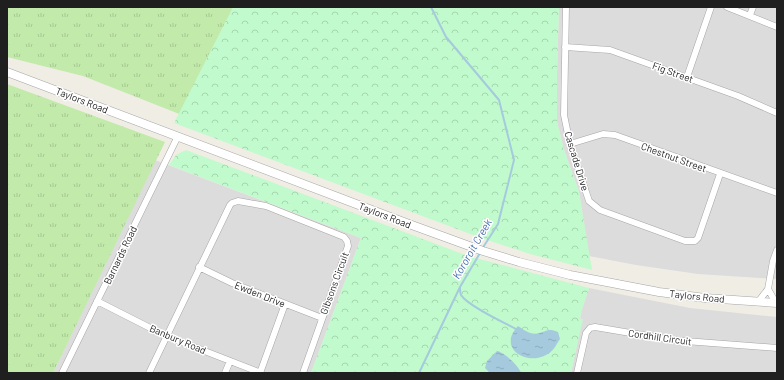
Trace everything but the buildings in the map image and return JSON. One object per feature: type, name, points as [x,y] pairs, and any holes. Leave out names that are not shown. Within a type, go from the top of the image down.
[{"type":"street","name":"Cascade Drive","points":[[566,7],[564,115],[570,144],[589,201],[600,210],[685,241],[695,241],[698,238],[720,174]]},
{"type":"street","points":[[687,76],[711,7]]},
{"type":"street","points":[[727,7],[777,27]]},
{"type":"street","points":[[750,15],[753,7]]},
{"type":"street","name":"Fig Street","points":[[565,47],[610,50],[687,76],[777,113]]},
{"type":"street","name":"Taylors Road","points":[[7,72],[483,251],[519,262],[570,275],[632,288],[705,298],[776,303]]},
{"type":"street","name":"Chestnut Street","points":[[570,144],[603,134],[614,135],[720,174],[777,193]]},
{"type":"street","name":"Barnards Road","points":[[62,373],[178,136]]},
{"type":"street","name":"Gibsons Circuit","points":[[199,267],[232,203],[238,201],[266,206],[344,237],[348,246],[303,373]]},
{"type":"street","points":[[758,302],[768,289],[769,277],[777,250]]},
{"type":"street","points":[[149,373],[199,267]]},
{"type":"street","name":"Ewden Drive","points":[[199,267],[232,283],[322,318]]},
{"type":"street","points":[[769,277],[777,277]]},
{"type":"street","points":[[768,289],[776,303]]},
{"type":"street","name":"Banbury Road","points":[[97,301],[166,336],[261,373]]},
{"type":"street","points":[[261,373],[285,304]]},
{"type":"street","name":"Cordhill Circuit","points":[[577,373],[586,333],[590,328],[595,327],[672,340],[777,348]]},
{"type":"street","points":[[225,373],[230,361]]},
{"type":"shaded area","points":[[559,7],[777,7],[777,279],[698,274],[636,265],[589,256],[579,192],[564,150],[557,122]]},
{"type":"shaded area","points":[[155,160],[361,238],[311,373],[53,373]]},
{"type":"shaded area","points":[[589,288],[690,308],[777,317],[777,373],[571,373],[582,319],[580,319],[582,309]]},
{"type":"green space","points":[[7,7],[538,7],[192,119],[83,76],[7,57]]},
{"type":"green space","points":[[233,7],[559,7],[557,122],[564,150],[579,192],[592,270],[530,254],[481,238],[174,123]]},
{"type":"green space","points":[[7,84],[165,142],[53,373],[7,373]]},
{"type":"green space","points":[[186,150],[468,256],[589,288],[582,309],[580,319],[583,319],[571,373],[311,373],[361,238],[169,165],[176,155]]},
{"type":"water","points":[[518,326],[534,334],[552,330],[558,332],[560,339],[552,350],[546,355],[538,358],[523,356],[512,348],[512,334]]},
{"type":"water","points":[[497,351],[511,360],[521,373],[490,373],[485,368],[487,361]]},
{"type":"waterway","name":"Kororoit Creek","points":[[431,7],[446,37],[499,100],[514,160],[498,224],[482,249]]},
{"type":"waterway","name":"Kororoit Creek","points":[[419,373],[460,287],[480,253]]},
{"type":"waterway","points":[[460,288],[461,295],[471,304],[486,314],[516,329]]}]
